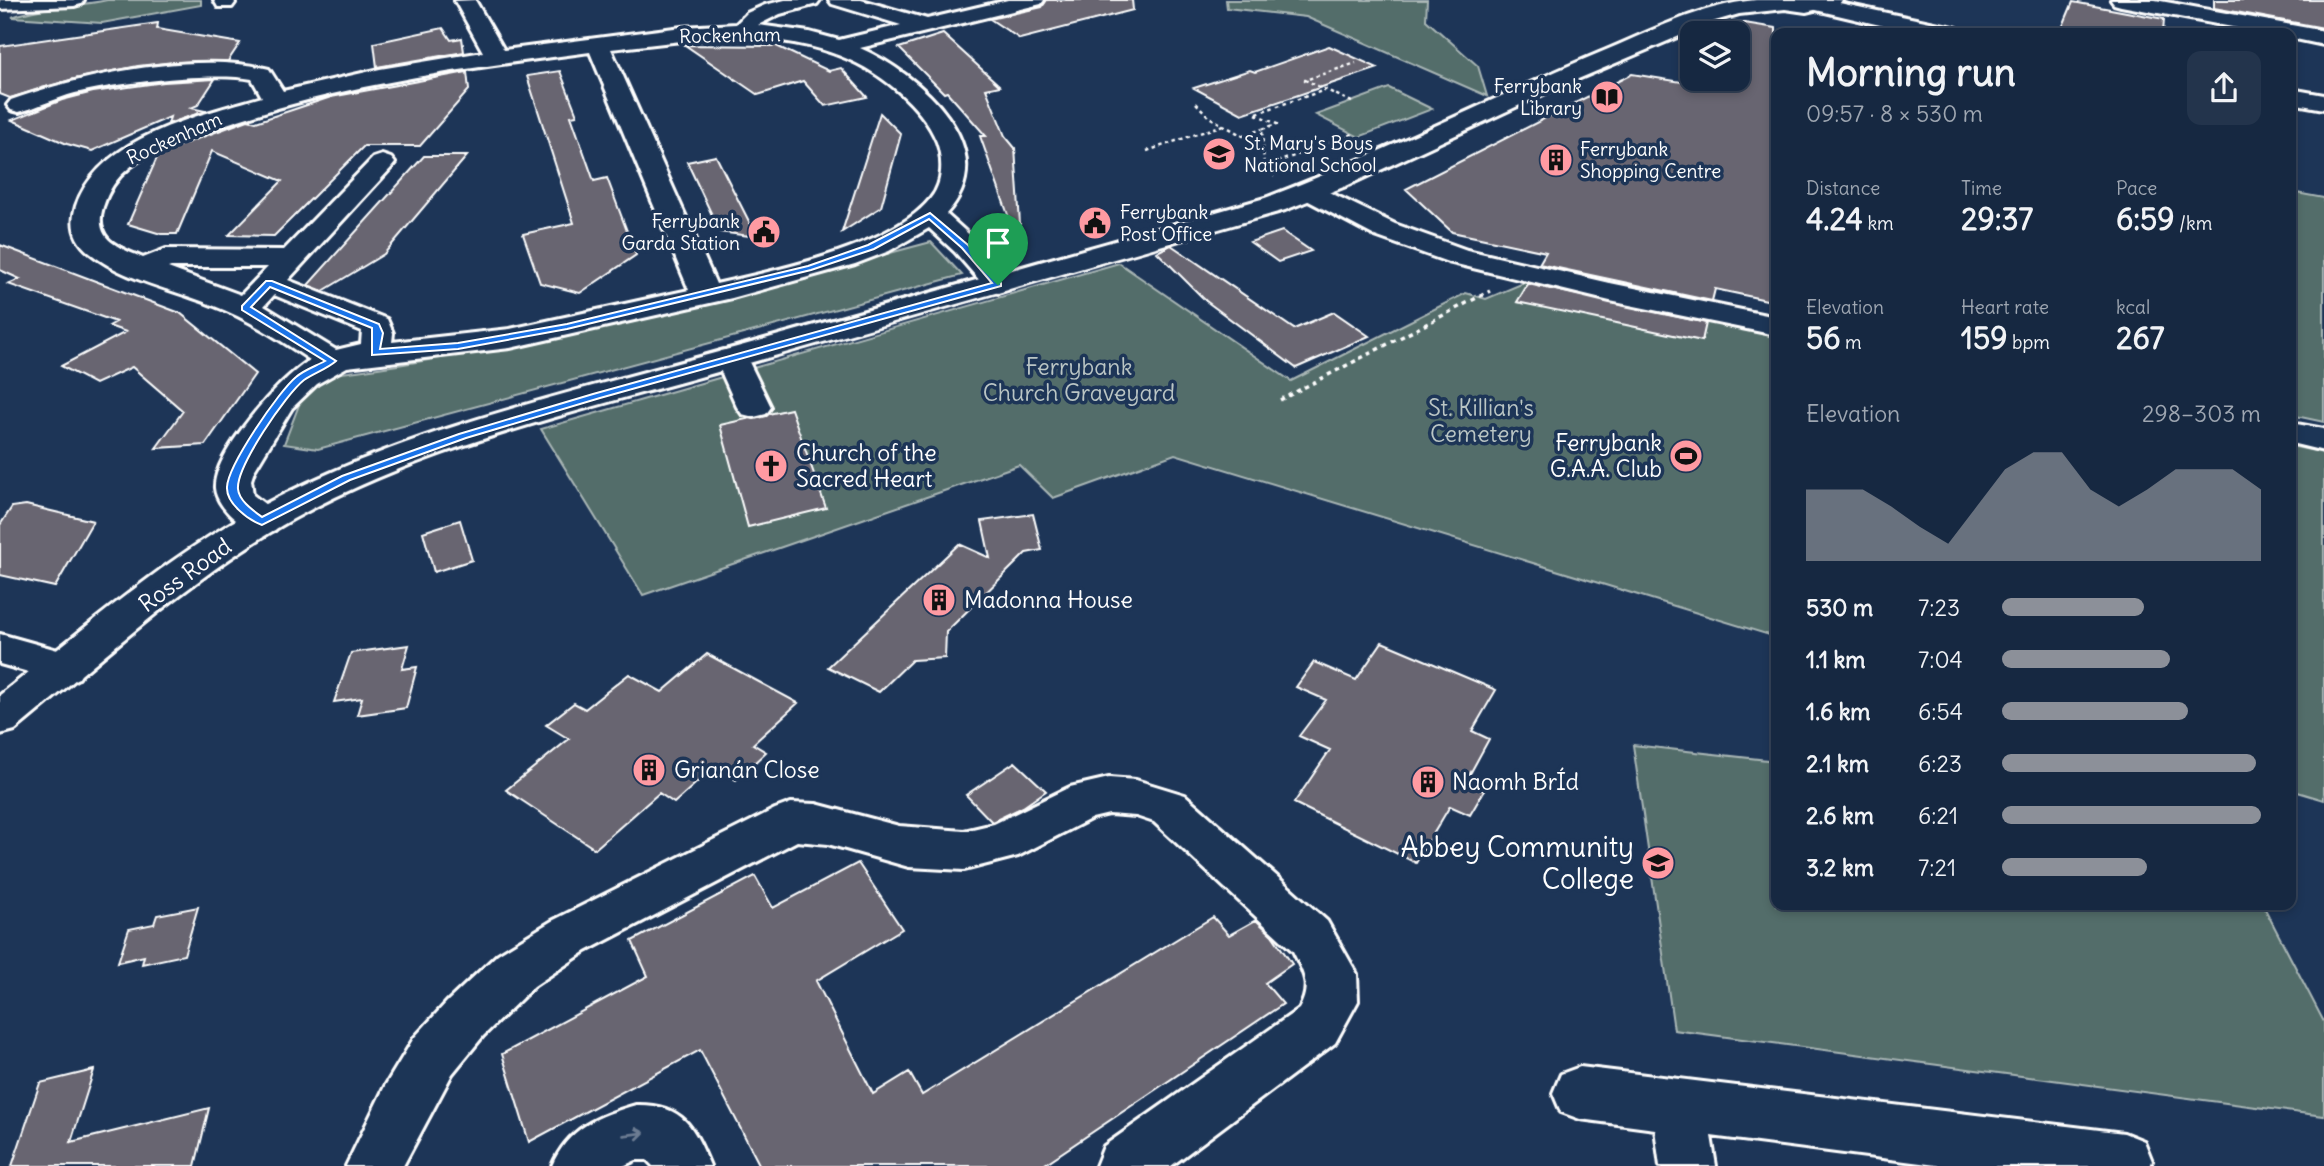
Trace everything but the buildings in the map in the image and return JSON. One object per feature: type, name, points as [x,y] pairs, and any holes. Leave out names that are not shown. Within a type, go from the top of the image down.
[{"type":"street","points":[[6,6],[74,0]]},
{"type":"street","points":[[742,31],[745,24],[753,19],[810,0]]},
{"type":"street","points":[[839,0],[927,26]]},
{"type":"street","points":[[837,47],[1034,0]]},
{"type":"street","points":[[2122,0],[2189,6],[2282,28]]},
{"type":"street","points":[[466,1],[497,57]]},
{"type":"street","name":"Ross Road","points":[[0,718],[183,574],[262,521],[346,478],[408,454],[504,423],[998,285],[1305,193],[1650,38],[1741,4],[1773,2],[1850,6],[1906,28]]},
{"type":"street","name":"Rockenham","points":[[262,521],[248,512],[234,496],[232,488],[236,471],[287,391],[308,373],[332,361],[375,353],[458,346],[513,337],[706,295],[811,268],[853,254],[889,239],[930,215],[949,192],[956,175],[952,150],[943,128],[920,99],[897,78],[871,62],[837,47],[787,34],[742,31],[497,57],[364,78],[275,98],[148,146],[121,160],[106,174],[88,212],[89,236],[110,253],[246,308],[332,361]]},
{"type":"street","points":[[2296,31],[2324,38]]},
{"type":"street","points":[[598,45],[706,295]]},
{"type":"street","points":[[19,105],[130,68],[254,71],[262,76],[275,98]]},
{"type":"street","points":[[2296,97],[2324,102]]},
{"type":"street","points":[[2296,118],[2324,122]]},
{"type":"street","points":[[246,308],[382,163]]},
{"type":"street","points":[[1305,193],[1406,239],[1458,256],[1525,273],[1771,325]]},
{"type":"street","points":[[930,215],[965,247],[998,285]]},
{"type":"street","points":[[144,268],[166,258],[291,260]]},
{"type":"street","points":[[269,283],[376,326],[378,333],[375,353]]},
{"type":"street","points":[[731,358],[754,407]]},
{"type":"street","points":[[2296,434],[2324,440]]},
{"type":"street","points":[[0,649],[64,667]]},
{"type":"street","points":[[374,1166],[433,1056],[465,1018],[516,970],[569,936],[791,822],[821,822],[891,844],[971,849],[997,844],[1074,803],[1114,796],[1145,798],[1169,808],[1310,936],[1332,974],[1332,1001],[1317,1026],[1124,1166]]},
{"type":"street","points":[[1580,1093],[1679,1105],[2010,1156],[2124,1161]]},
{"type":"street","points":[[1679,1105],[1688,1166]]},
{"type":"street","points":[[580,1166],[595,1150],[613,1138],[632,1132],[650,1132],[665,1138],[676,1150],[682,1166]]},
{"type":"path","points":[[1352,102],[1305,80],[1356,64]]},
{"type":"path","points":[[1196,103],[1209,117],[1243,136],[1277,124],[1256,114],[1325,89]]},
{"type":"path","points":[[1146,151],[1223,125]]},
{"type":"path","points":[[1262,129],[1264,167],[1277,179],[1305,193]]},
{"type":"path","points":[[1264,167],[1353,134]]},
{"type":"path","points":[[1280,400],[1525,273]]},
{"type":"green space","points":[[107,0],[201,0],[201,5],[102,23],[12,17],[36,11]]},
{"type":"green space","points":[[1226,0],[1427,0],[1426,20],[1478,66],[1487,96],[1306,17],[1227,8]]},
{"type":"green space","points":[[1389,88],[1432,109],[1359,137],[1316,115]]},
{"type":"green space","points":[[2296,193],[2324,198],[2324,422],[2296,416]]},
{"type":"green space","points":[[931,242],[962,275],[318,449],[284,444],[304,392],[334,374],[560,335],[709,300]]},
{"type":"green space","points":[[1119,263],[1291,381],[1466,293],[1486,299],[1526,282],[1771,335],[1771,635],[1175,454],[1053,498],[1019,465],[643,595],[541,429]]},
{"type":"green space","points":[[2296,447],[2324,453],[2324,800],[2296,792]]},
{"type":"green space","points":[[1633,745],[1771,760],[1771,910],[2266,910],[2324,1022],[2324,1116],[1674,1030]]},
{"type":"place","name":"Ferrybank Library","points":[[1607,97]]},
{"type":"place","name":"St. Mary's Boys National School","points":[[1219,154]]},
{"type":"place","name":"Ferrybank Shopping Centre","points":[[1556,160]]},
{"type":"place","name":"Ferrybank Post Office","points":[[1095,223]]},
{"type":"place","name":"Ferrybank Garda Station","points":[[764,232]]},
{"type":"place","name":"Ferrybank G.A.A. Club","points":[[1686,456]]},
{"type":"place","name":"Church of the Sacred Heart","points":[[771,466]]},
{"type":"place","name":"Madonna House","points":[[939,600]]},
{"type":"place","name":"Grianán Close","points":[[649,770]]},
{"type":"place","name":"Naomh BrÍd","points":[[1428,782]]},
{"type":"place","name":"Abbey Community College","points":[[1658,863]]},
{"type":"route","points":[[930,215],[965,247],[998,285],[731,358],[462,436],[346,478],[262,521],[248,512],[234,496],[232,488],[236,471],[281,399],[300,378],[332,361],[246,308],[269,283],[376,326],[378,333],[375,353],[458,346],[567,327],[811,268],[871,247],[930,215]]},
{"type":"park label","name":"Ferrybank Church Graveyard","points":[[1079,380]]},
{"type":"park label","name":"St. Killian's Cemetery","points":[[1481,421]]}]
